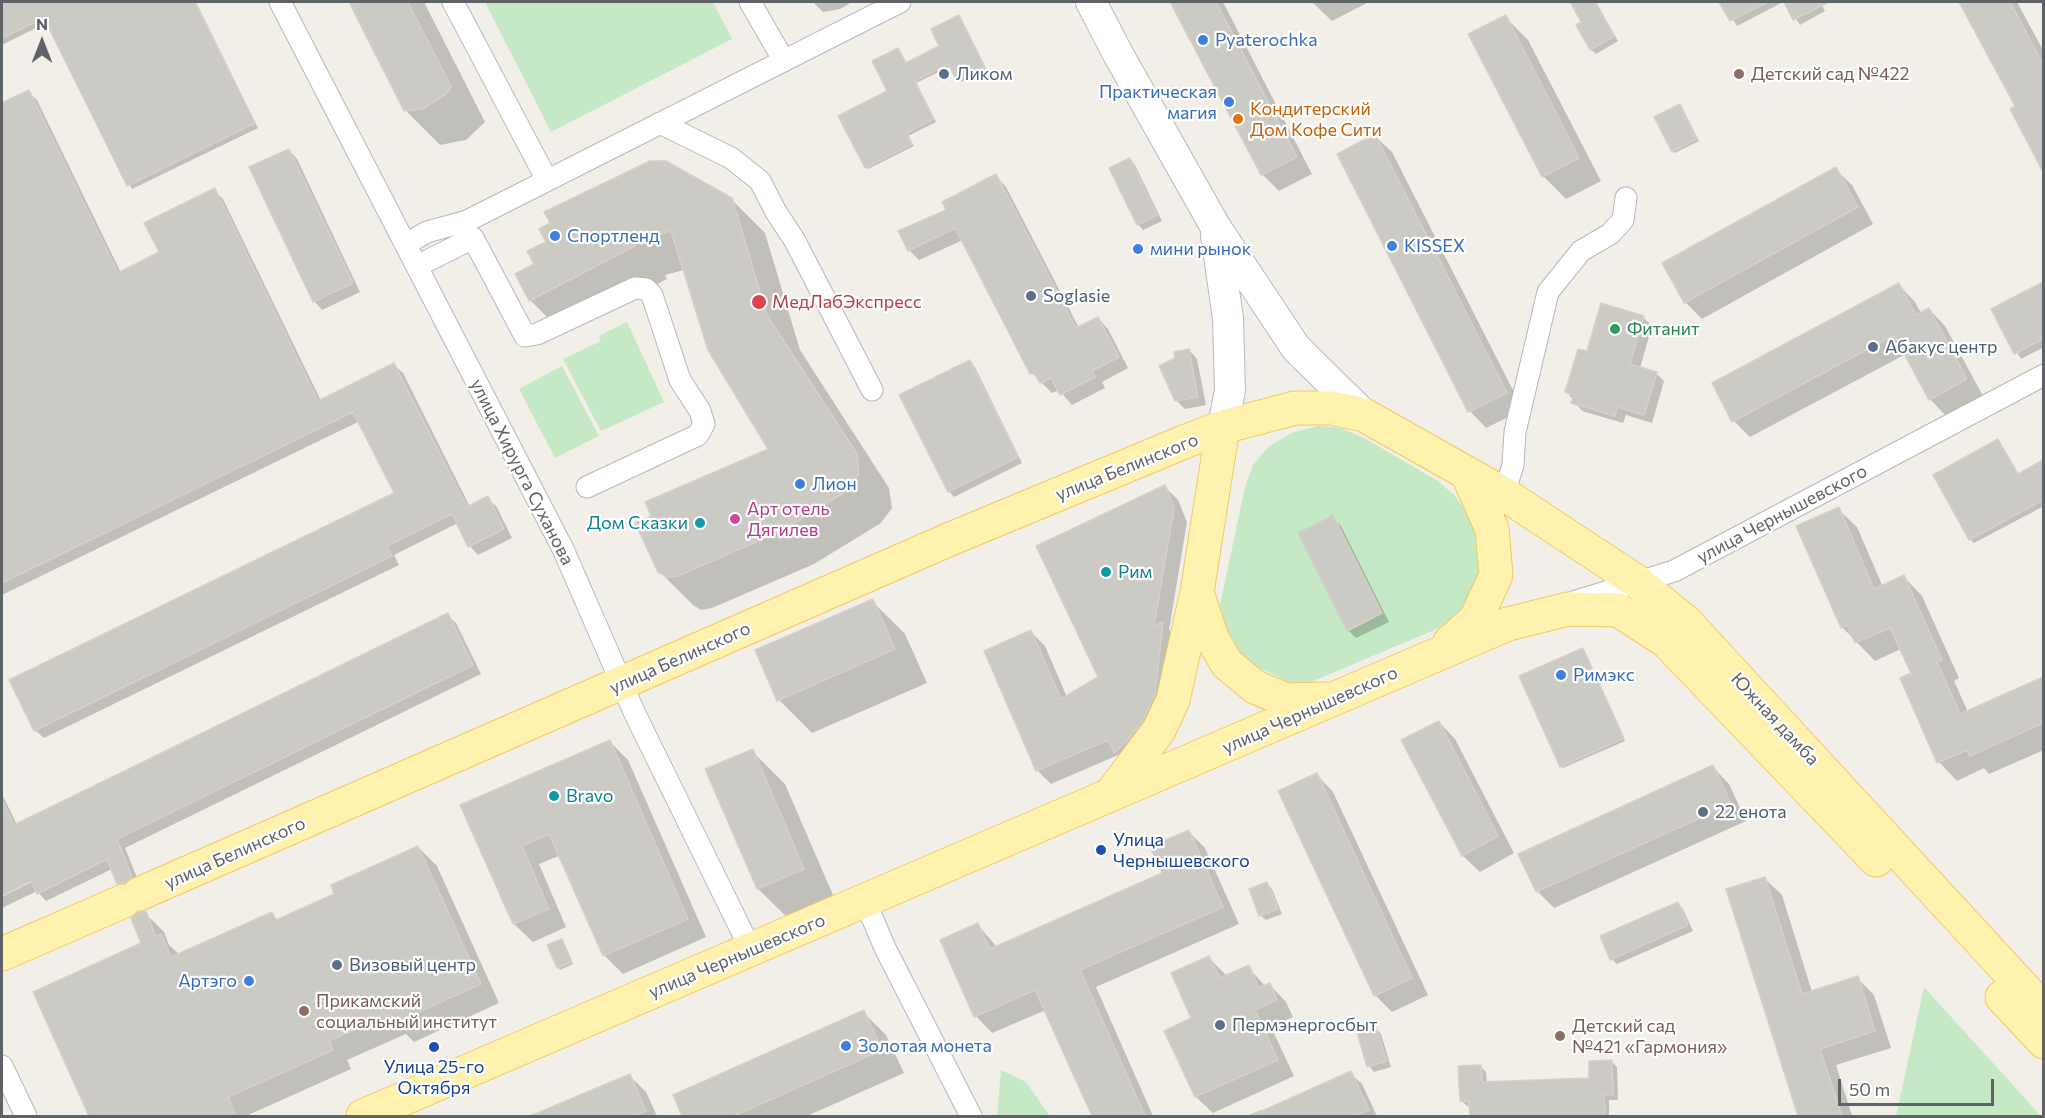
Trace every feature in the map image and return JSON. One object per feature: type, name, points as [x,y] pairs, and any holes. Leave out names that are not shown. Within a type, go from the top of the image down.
[{"type":"main road","points":[[1092,2],[1118,54],[1215,226],[1296,348],[1364,415]]},
{"type":"main road","points":[[1111,795],[1159,730],[1173,700],[1197,592],[1230,390],[1228,318],[1215,226]]},
{"type":"main road","name":"улица Белинского","points":[[2,954],[948,540],[1223,427],[1295,408],[1330,408],[1364,415]]},
{"type":"main road","name":"Южная дамба","points":[[1364,415],[1504,494],[1636,581],[1686,622],[2043,1010]]},
{"type":"main road","points":[[1436,655],[1476,619],[1496,575],[1492,529],[1467,473]]},
{"type":"main road","points":[[1197,592],[1212,638],[1227,664],[1255,687],[1286,700],[1337,698]]},
{"type":"main road","name":"улица Чернышевского","points":[[363,1116],[1508,624],[1568,609],[1618,610],[1666,641]]},
{"type":"main road","name":"Южная дамба","points":[[1666,641],[1871,855],[2043,1042]]},
{"type":"street","name":"улица Хирурга Суханова","points":[[280,2],[563,549],[621,683],[751,950]]},
{"type":"street","points":[[453,2],[547,180]]},
{"type":"street","points":[[750,2],[784,61]]},
{"type":"street","points":[[406,244],[427,232],[467,221],[898,2]]},
{"type":"street","points":[[660,123],[731,158],[760,181],[795,241],[872,390]]},
{"type":"street","points":[[1504,494],[1513,465],[1515,432],[1548,292],[1581,251],[1610,234],[1623,220],[1626,198]]},
{"type":"street","points":[[417,266],[473,238],[525,336],[537,334],[635,288],[646,289],[652,295],[680,380],[700,411],[704,424],[698,435],[587,487]]},
{"type":"street","name":"улица Чернышевского","points":[[1508,624],[1636,581],[1674,571],[2043,375]]},
{"type":"street","points":[[865,901],[885,948],[971,1116]]},
{"type":"street","points":[[2,1066],[26,1116]]},
{"type":"green space","points":[[485,2],[713,2],[732,39],[551,132]]},
{"type":"green space","points":[[627,322],[664,402],[601,431],[563,359],[601,341],[599,336]]},
{"type":"green space","points":[[562,366],[599,436],[555,458],[519,389]]},
{"type":"green space","points":[[1319,426],[1341,428],[1366,439],[1438,481],[1454,495],[1467,512],[1478,536],[1479,579],[1470,597],[1457,614],[1439,628],[1299,687],[1255,666],[1237,653],[1226,633],[1220,605],[1245,487],[1253,465],[1269,446],[1294,432]]},
{"type":"green space","points":[[1924,987],[2041,1116],[1896,1116]]},
{"type":"green space","points":[[1001,1070],[1026,1082],[1050,1116],[997,1116]]},
{"type":"building","points":[[2,2],[195,2],[255,123],[127,186],[44,18],[2,38]]},
{"type":"building","points":[[349,2],[408,2],[451,87],[446,94],[423,109],[404,111]]},
{"type":"building","points":[[1170,2],[1216,2],[1297,157],[1261,175]]},
{"type":"building","points":[[1570,2],[1595,2],[1614,36],[1590,50],[1576,25],[1581,22]]},
{"type":"building","points":[[1719,2],[1768,2],[1730,21]]},
{"type":"building","points":[[1784,2],[1829,2],[1793,20]]},
{"type":"building","points":[[1959,2],[2010,2],[2043,64],[2043,172],[2010,109],[2015,106]]},
{"type":"building","points":[[959,15],[985,67],[957,81],[948,64],[915,81],[934,119],[907,133],[912,144],[865,168],[838,116],[887,91],[872,61],[898,48],[906,63],[939,46],[931,29]]},
{"type":"building","points":[[1506,15],[1579,158],[1542,177],[1468,34]]},
{"type":"building","points":[[29,90],[118,273],[159,252],[144,223],[215,188],[318,401],[394,363],[467,507],[488,496],[504,529],[468,547],[452,514],[387,546],[392,556],[34,731],[9,680],[394,493],[353,412],[2,583],[2,103]]},
{"type":"building","points":[[1680,104],[1697,139],[1672,152],[1654,117]]},
{"type":"building","points":[[1375,134],[1507,393],[1468,412],[1337,154]]},
{"type":"building","points":[[289,149],[353,283],[313,302],[249,167]]},
{"type":"building","points":[[1130,158],[1157,215],[1137,225],[1109,168]]},
{"type":"building","points":[[650,161],[666,161],[732,198],[767,315],[857,454],[859,474],[848,490],[781,531],[678,576],[667,577],[658,572],[635,523],[651,516],[645,502],[768,449],[708,350],[671,231],[634,242],[635,246],[529,301],[515,274],[534,264],[527,251],[546,242],[539,229],[550,223],[544,212]]},
{"type":"building","points":[[1836,167],[1858,207],[1684,303],[1662,263]]},
{"type":"building","points":[[996,174],[1076,328],[1098,317],[1119,357],[1092,371],[1095,377],[1060,395],[1051,378],[1040,383],[1034,372],[1030,374],[955,228],[908,251],[898,231],[946,210],[942,202]]},
{"type":"building","points":[[2043,282],[2043,339],[2014,354],[1991,309]]},
{"type":"building","points":[[1899,283],[1916,315],[1929,308],[1967,379],[1929,400],[1894,335],[1732,422],[1712,383]]},
{"type":"building","points":[[1601,303],[1644,316],[1630,364],[1657,372],[1644,415],[1617,407],[1615,416],[1571,403],[1574,395],[1565,392],[1578,349],[1587,351]]},
{"type":"building","points":[[1189,349],[1198,397],[1175,401],[1159,366],[1175,358],[1174,352]]},
{"type":"building","points":[[970,360],[1018,457],[948,492],[899,395]]},
{"type":"building","points":[[1998,439],[2018,474],[2043,460],[2043,500],[1969,540],[1933,475]]},
{"type":"building","points":[[1165,485],[1174,508],[1154,626],[1163,622],[1155,694],[1143,720],[1128,740],[1114,753],[1108,740],[1036,771],[984,651],[1031,630],[1061,699],[1098,677],[1036,546]]},
{"type":"building","points":[[1839,507],[1874,589],[1904,575],[1942,660],[1937,662],[1960,714],[2043,677],[2043,723],[1970,756],[1967,750],[1937,763],[1900,678],[1911,673],[1890,628],[1855,643],[1847,625],[1841,628],[1796,526]]},
{"type":"building","points":[[1333,515],[1382,613],[1347,631],[1298,533]]},
{"type":"building","points":[[873,599],[895,649],[777,701],[755,650]]},
{"type":"building","points":[[448,613],[473,665],[117,839],[132,877],[124,883],[117,884],[107,859],[37,894],[31,881],[2,896],[2,800],[14,825]]},
{"type":"building","points":[[1583,648],[1624,738],[1560,767],[1519,676]]},
{"type":"building","points":[[1439,721],[1498,836],[1462,856],[1401,740]]},
{"type":"building","points":[[610,740],[688,919],[603,956],[549,834],[522,846],[549,909],[513,924],[460,805]]},
{"type":"building","points":[[753,749],[804,869],[757,889],[705,769]]},
{"type":"building","points":[[1713,765],[1731,804],[1536,892],[1518,854]]},
{"type":"building","points":[[1317,773],[1412,978],[1374,996],[1278,791]]},
{"type":"building","points":[[1189,830],[1223,907],[1080,970],[1145,1116],[1092,1116],[1035,990],[974,1017],[940,940],[978,923],[990,949],[1162,873],[1150,847]]},
{"type":"building","points":[[418,846],[481,984],[394,1023],[390,1014],[329,1041],[333,1050],[228,1097],[236,1116],[89,1116],[33,992],[141,943],[131,918],[139,912],[146,911],[156,937],[161,934],[171,957],[272,912],[276,920],[334,894],[331,885]]},
{"type":"building","points":[[1765,877],[1802,994],[1858,976],[1875,1031],[1820,1049],[1842,1116],[1798,1116],[1726,889]]},
{"type":"building","points":[[1267,882],[1278,909],[1259,916],[1249,889]]},
{"type":"building","points":[[1678,902],[1688,925],[1610,960],[1600,936]]},
{"type":"building","points":[[562,939],[572,962],[557,968],[547,945]]},
{"type":"building","name":"Пермэнергосбыт","points":[[1209,956],[1220,978],[1249,965],[1259,988],[1270,983],[1277,1000],[1255,1010],[1278,1060],[1195,1097],[1164,1031],[1191,1018],[1171,973]]},
{"type":"building","points":[[864,1010],[882,1050],[734,1116],[682,1116],[673,1095]]},
{"type":"building","points":[[1376,1027],[1387,1061],[1367,1067],[1357,1032]]},
{"type":"building","points":[[1612,1060],[1613,1095],[1604,1095],[1605,1116],[1470,1116],[1469,1101],[1460,1101],[1458,1066],[1481,1065],[1482,1082],[1589,1078],[1589,1061]]},
{"type":"building","points":[[1351,1071],[1369,1110],[1354,1116],[1251,1116]]},
{"type":"building","points":[[630,1074],[646,1111],[633,1116],[530,1116]]},
{"type":"place","name":"Pyaterochka","points":[[1203,40]]},
{"type":"place","name":"Ликом","points":[[944,74]]},
{"type":"place","name":"Детский сад №422","points":[[1739,74]]},
{"type":"place","name":"Практическая магия","points":[[1229,102]]},
{"type":"place","name":"Кондитерский Дом Кофе Сити","points":[[1238,119]]},
{"type":"place","name":"Спортленд","points":[[555,236]]},
{"type":"place","name":"KISSEX","points":[[1392,246]]},
{"type":"place","name":"мини рынок","points":[[1138,249]]},
{"type":"place","name":"Soglasie","points":[[1031,296]]},
{"type":"place","name":"МедЛабЭкспресс","points":[[759,302]]},
{"type":"place","name":"Фитанит","points":[[1615,329]]},
{"type":"place","name":"Абакус центр","points":[[1873,347]]},
{"type":"place","name":"Лион","points":[[800,484]]},
{"type":"place","name":"Арт отель Дягилев","points":[[735,519]]},
{"type":"place","name":"Дом Сказки","points":[[700,523]]},
{"type":"place","name":"Рим","points":[[1106,572]]},
{"type":"place","name":"Римэкс","points":[[1561,675]]},
{"type":"place","name":"Bravo","points":[[554,796]]},
{"type":"place","name":"22 енота","points":[[1703,812]]},
{"type":"place","name":"Улица Чернышевского","points":[[1101,850]]},
{"type":"place","name":"Визовый центр","points":[[337,965]]},
{"type":"place","name":"Артэго","points":[[249,981]]},
{"type":"place","name":"Прикамский социальный институт","points":[[304,1011]]},
{"type":"place","name":"Пермэнергосбыт","points":[[1220,1025]]},
{"type":"place","name":"Детский сад №421 «Гармония»","points":[[1560,1036]]},
{"type":"place","name":"Золотая монета","points":[[846,1046]]},
{"type":"place","name":"Улица 25-го Октября","points":[[434,1047]]}]
